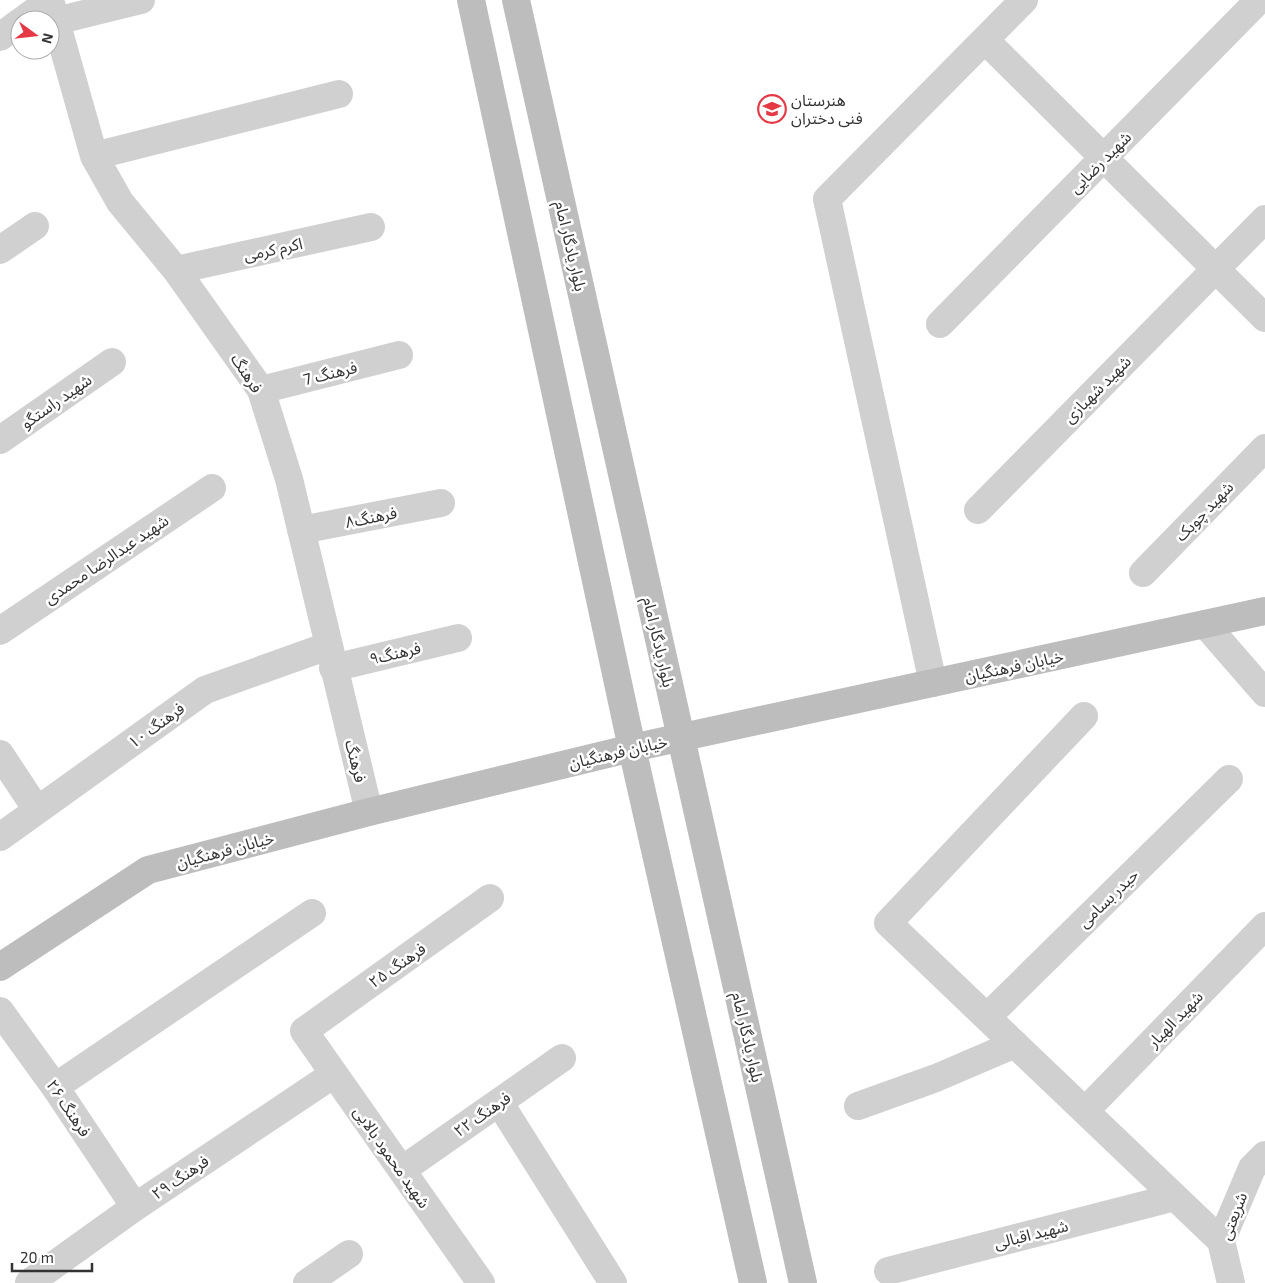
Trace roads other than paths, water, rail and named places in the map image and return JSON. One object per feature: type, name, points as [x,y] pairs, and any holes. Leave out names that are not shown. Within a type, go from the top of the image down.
[{"type":"main road","points":[[471,0],[632,748],[753,1283]]},
{"type":"main road","name":"بلوار یادگار امام","points":[[516,0],[680,738],[804,1283]]},
{"type":"main road","name":"خیابان فرهنگیان","points":[[0,967],[148,870],[369,812],[632,748],[1265,611]]},
{"type":"street","points":[[52,7],[142,0]]},
{"type":"street","points":[[933,683],[827,199],[1024,0]]},
{"type":"street","name":"شهید رضایی","points":[[940,324],[1259,0]]},
{"type":"street","name":"فرهنگ","points":[[52,7],[94,156],[120,202],[176,270],[260,390],[289,479],[369,812]]},
{"type":"street","points":[[0,37],[10,29]]},
{"type":"street","points":[[985,40],[1265,318]]},
{"type":"street","points":[[94,156],[339,94]]},
{"type":"street","name":"شهید شهبازی","points":[[978,510],[1265,219]]},
{"type":"street","points":[[0,250],[36,226]]},
{"type":"street","name":"اکرم کرمی","points":[[176,270],[371,227]]},
{"type":"street","name":"فرهنگ 7","points":[[260,390],[399,355]]},
{"type":"street","name":"شهید راستگو","points":[[0,440],[112,362]]},
{"type":"street","name":"شهید چوبک","points":[[1143,573],[1265,448]]},
{"type":"street","name":"شهید عبدالرضا محمدی","points":[[0,631],[212,488]]},
{"type":"street","name":"فرهنگ۸","points":[[301,530],[441,503]]},
{"type":"street","points":[[1205,624],[1265,693]]},
{"type":"street","name":"فرهنگ۹","points":[[331,657],[458,638]]},
{"type":"street","name":"فرهنگ ۱۰","points":[[0,837],[205,690],[331,657]]},
{"type":"street","points":[[1084,716],[888,923],[1221,1241]]},
{"type":"street","points":[[0,754],[37,810]]},
{"type":"street","name":"حیدر بسامی","points":[[986,1016],[1229,780]]},
{"type":"street","name":"فرهنگ ۲۵","points":[[304,1031],[490,898]]},
{"type":"street","points":[[55,1087],[312,913]]},
{"type":"street","name":"شهید الهیار","points":[[1085,1111],[1265,926]]},
{"type":"street","name":"فرهنگ ۲۶","points":[[0,1011],[55,1087],[135,1207]]},
{"type":"street","name":"شهید محمود بالایی","points":[[304,1031],[481,1283]]},
{"type":"street","points":[[858,1106],[936,1078],[1015,1044]]},
{"type":"street","name":"فرهنگ ۲۲","points":[[402,1170],[562,1058]]},
{"type":"street","name":"فرهنگ ۲۹","points":[[29,1283],[135,1207],[334,1074]]},
{"type":"street","points":[[499,1102],[613,1283]]},
{"type":"street","name":"شریعتی","points":[[1231,1283],[1221,1241],[1252,1168],[1265,1155]]},
{"type":"street","name":"شهید اقبالی","points":[[888,1271],[1175,1197]]},
{"type":"street","points":[[307,1283],[349,1254]]},
{"type":"place","name":"هنرستان فنی دختران","points":[[772,109]]}]
